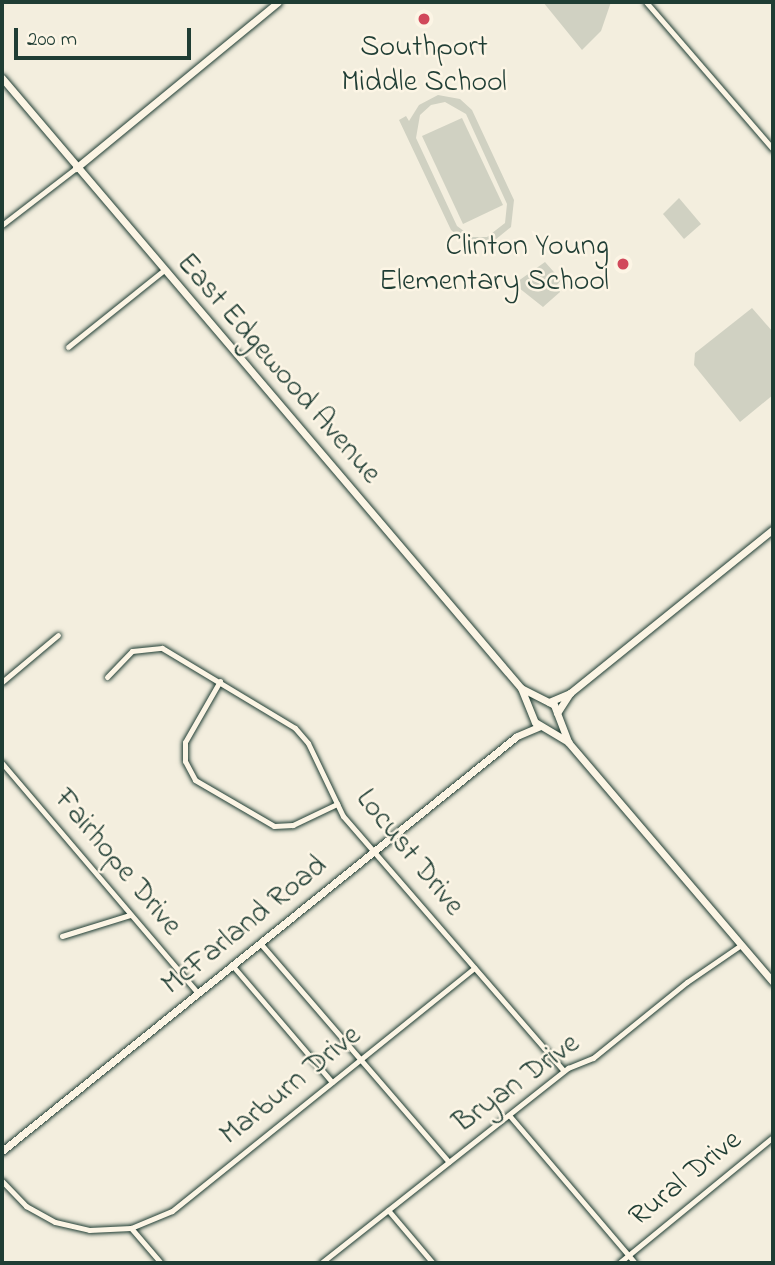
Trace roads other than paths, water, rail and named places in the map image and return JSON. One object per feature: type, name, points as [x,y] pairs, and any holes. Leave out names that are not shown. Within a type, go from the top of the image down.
[{"type":"main road","points":[[76,168],[278,2]]},
{"type":"main road","name":"East Edgewood Avenue","points":[[2,78],[521,688],[542,726],[568,742]]},
{"type":"main road","points":[[532,712],[547,701],[570,693],[773,528]]},
{"type":"main road","name":"East Edgewood Avenue","points":[[521,688],[547,701],[568,742],[773,982]]},
{"type":"main road","points":[[542,726],[557,716],[570,693]]},
{"type":"main road","name":"McFarland Road","points":[[517,736],[532,712]]},
{"type":"main road","name":"McFarland Road","points":[[2,1151],[517,736],[542,726]]},
{"type":"street","points":[[646,2],[773,149]]},
{"type":"street","points":[[2,225],[76,168]]},
{"type":"street","points":[[68,348],[164,271]]},
{"type":"street","points":[[2,681],[58,635]]},
{"type":"street","name":"Locust Drive","points":[[107,677],[130,652],[153,646],[167,649],[301,734],[337,804],[374,851],[564,1071]]},
{"type":"street","points":[[220,681],[185,742],[185,761],[195,780],[274,826],[293,825],[337,804]]},
{"type":"street","name":"Fairhope Drive","points":[[2,763],[198,993]]},
{"type":"street","points":[[62,936],[130,915]]},
{"type":"street","points":[[260,943],[449,1162]]},
{"type":"street","name":"Bryan Drive","points":[[321,1263],[564,1071],[593,1058],[687,982],[741,945]]},
{"type":"street","points":[[232,965],[332,1082]]},
{"type":"street","name":"Marburn Drive","points":[[2,1181],[26,1206],[55,1222],[89,1230],[131,1228],[172,1211],[474,968]]},
{"type":"street","points":[[509,1115],[635,1263]]},
{"type":"street","name":"Rural Drive","points":[[619,1263],[773,1137]]},
{"type":"street","points":[[388,1210],[433,1263]]},
{"type":"street","points":[[131,1228],[160,1263]]},
{"type":"place","name":"Southport Middle School","points":[[424,19]]},
{"type":"place","name":"Clinton Young Elementary School","points":[[623,264]]}]
